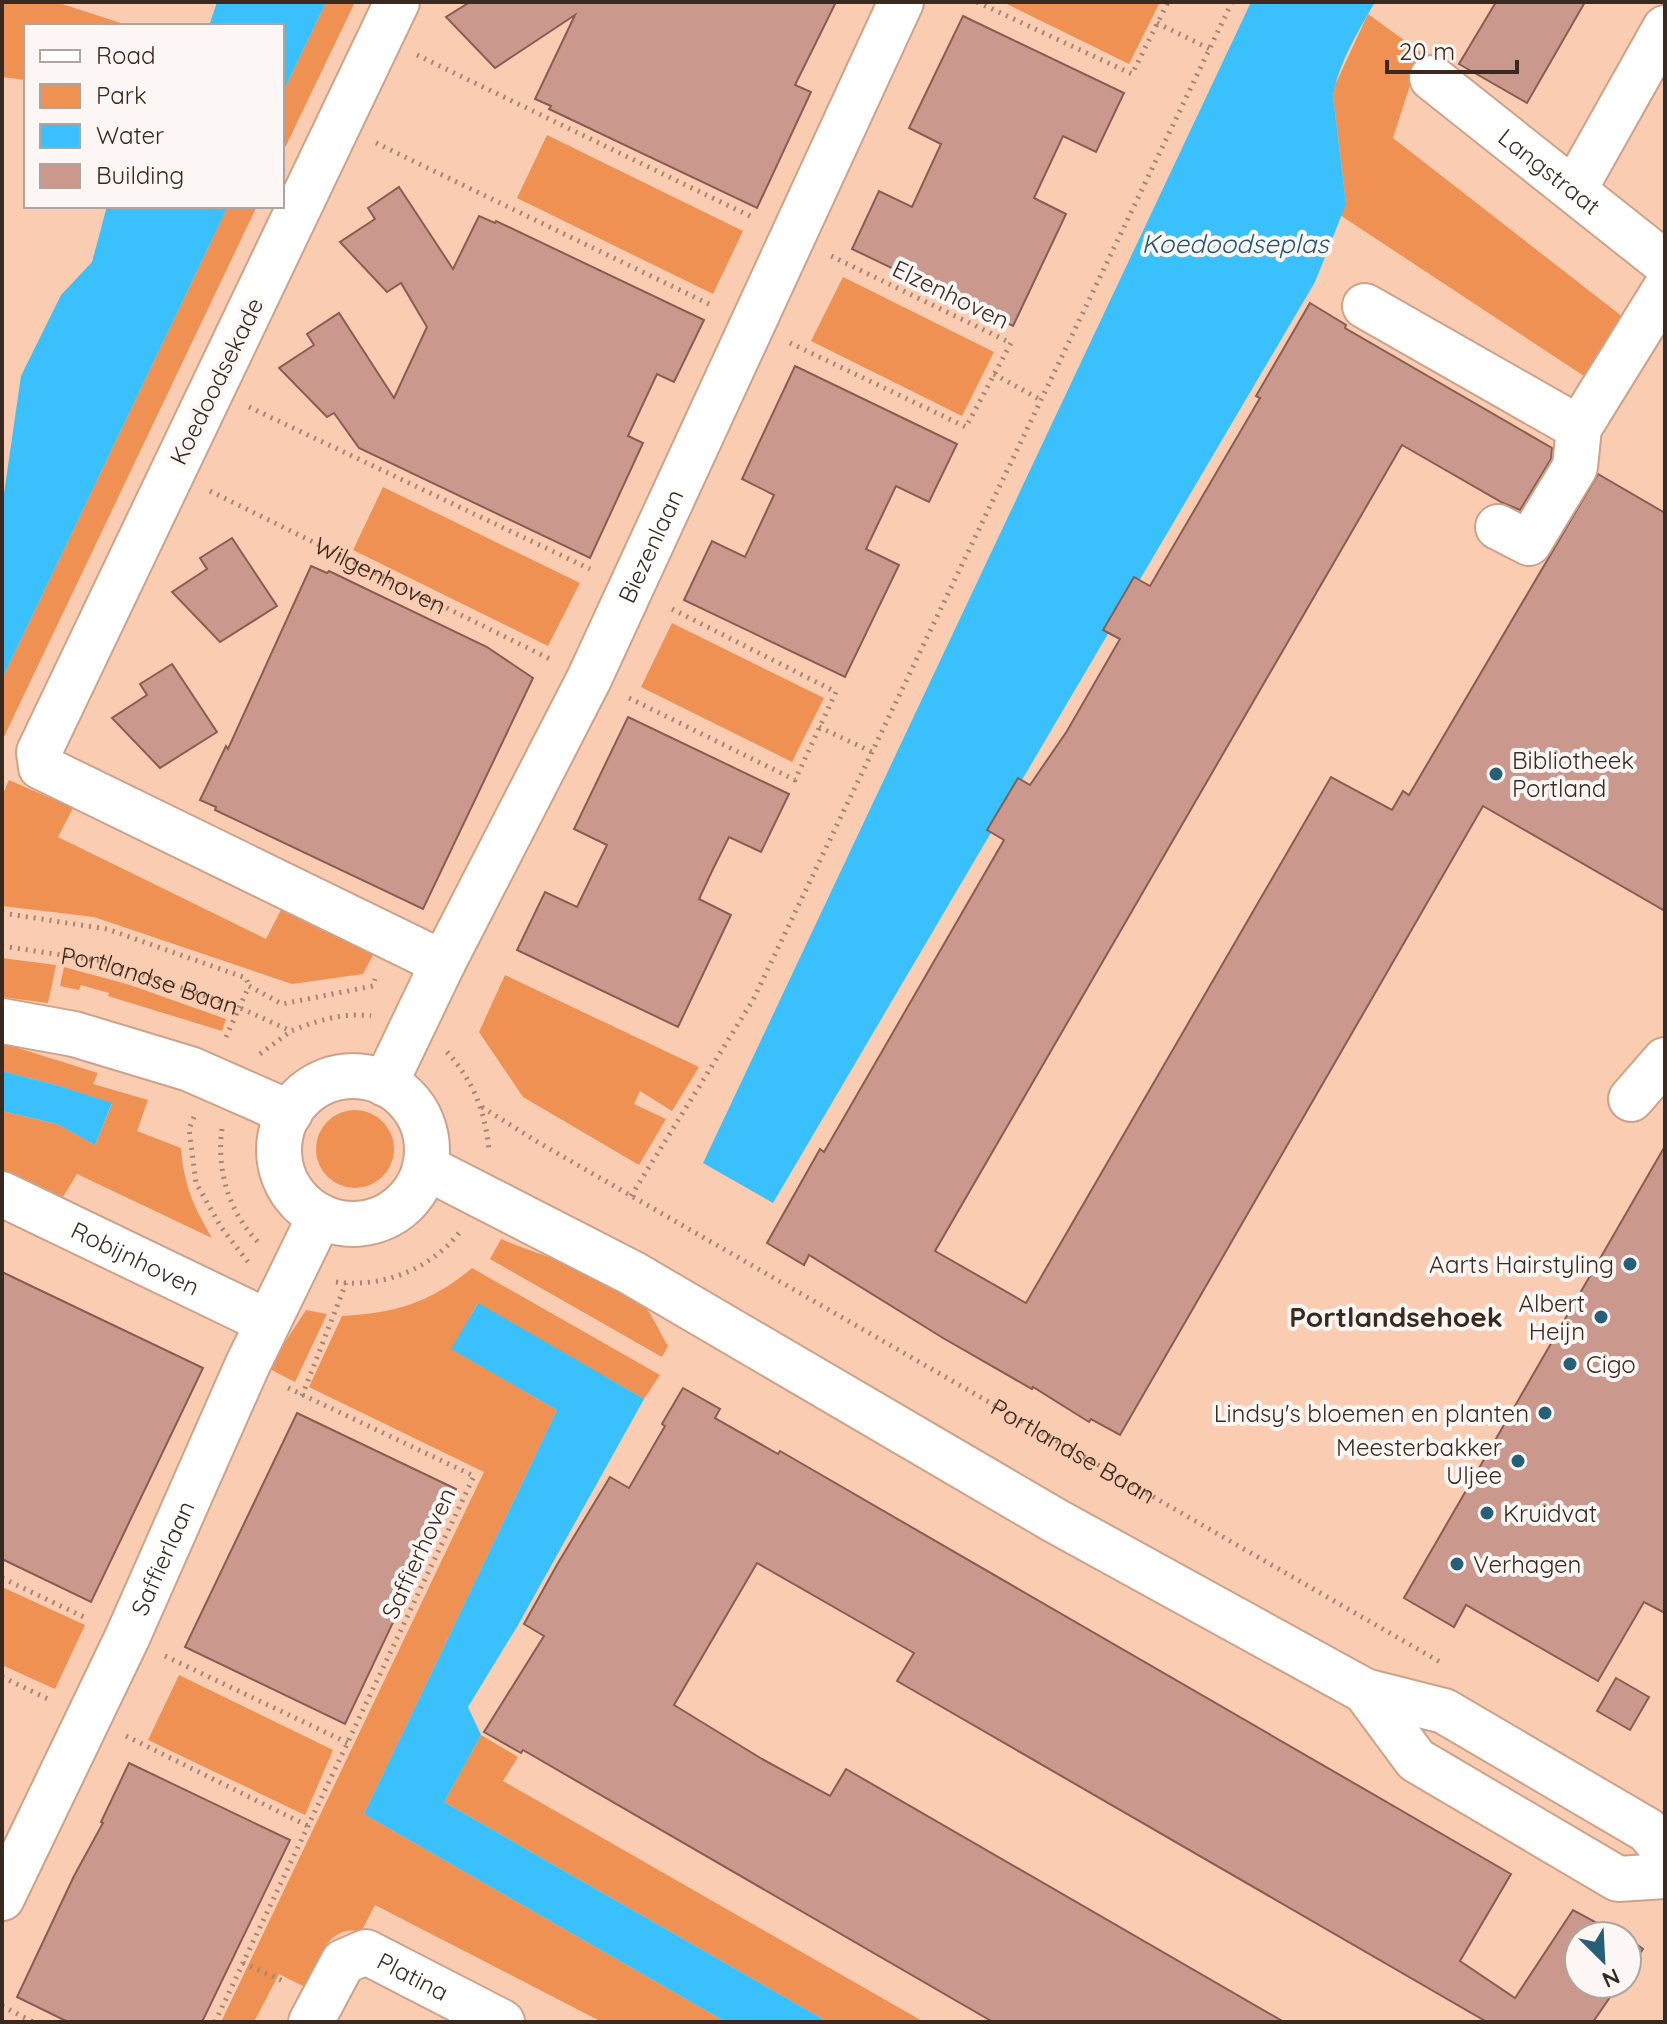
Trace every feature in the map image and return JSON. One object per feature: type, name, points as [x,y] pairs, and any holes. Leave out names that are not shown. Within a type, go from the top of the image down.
[{"type":"street","name":"Biezenlaan","points":[[385,1084],[443,963],[589,679],[901,2]]},
{"type":"street","name":"Koedoodsekade","points":[[388,20],[39,752],[38,760],[41,767],[121,808],[443,963]]},
{"type":"street","points":[[1574,190],[1665,28]]},
{"type":"street","name":"Langstraat","points":[[1432,78],[1665,263]]},
{"type":"street","points":[[1498,527],[1529,543],[1575,467],[1579,428],[1665,289]]},
{"type":"street","points":[[1365,306],[1579,428]]},
{"type":"street","points":[[2,1021],[74,1034],[190,1069],[290,1113]]},
{"type":"street","points":[[1631,1099],[1665,1060]]},
{"type":"street","points":[[359,1077],[385,1084],[402,1094],[415,1109],[424,1127],[427,1147],[419,1185],[394,1212],[376,1220],[357,1224],[320,1216],[296,1197],[282,1171],[280,1142],[290,1113],[301,1098],[332,1079],[359,1077]]},
{"type":"street","points":[[425,1167],[632,1273],[1054,1520],[1365,1691],[1444,1711],[1647,1830],[1665,1851]]},
{"type":"street","name":"Robijnhoven","points":[[2,1194],[268,1322]]},
{"type":"street","name":"Saffierlaan","points":[[2,1898],[127,1638],[247,1366],[320,1216]]},
{"type":"street","points":[[1365,1691],[1416,1760],[1618,1879],[1665,1876]]},
{"type":"street","name":"Platina","points":[[311,2022],[343,1962],[366,1952],[502,2022]]},
{"type":"path","points":[[977,2],[1132,74],[1168,2]]},
{"type":"path","points":[[631,1196],[753,1000],[1232,2]]},
{"type":"path","points":[[388,20],[793,237]]},
{"type":"path","points":[[1157,23],[1210,49]]},
{"type":"path","points":[[339,125],[753,325]]},
{"type":"path","name":"Elzenhoven","points":[[753,325],[966,427],[1011,343],[793,237]]},
{"type":"path","points":[[994,374],[1041,400]]},
{"type":"path","points":[[212,389],[631,589],[836,692],[795,780],[589,679]]},
{"type":"path","name":"Wilgenhoven","points":[[172,472],[589,679]]},
{"type":"path","points":[[819,727],[872,752]]},
{"type":"path","points":[[2,913],[118,932],[246,978],[249,986]]},
{"type":"path","name":"Portlandse Baan","points":[[2,946],[102,961],[238,1007],[291,1031]]},
{"type":"path","points":[[364,1015],[389,1019],[412,1028],[448,1052],[462,1068],[482,1107],[489,1151],[480,1196],[456,1238],[417,1268],[383,1280],[346,1283],[312,1276],[295,1270],[257,1242],[242,1223],[223,1180],[221,1133],[235,1087],[250,1065],[269,1046],[291,1031],[327,1019],[364,1015]]},
{"type":"path","name":"Portlandse Baan","points":[[482,1107],[1441,1662]]},
{"type":"path","points":[[302,1396],[346,1283]]},
{"type":"path","name":"Saffierhoven","points":[[215,2022],[474,1476],[302,1396],[247,1366]]},
{"type":"path","points":[[2,1578],[348,1743]]},
{"type":"path","points":[[2,1677],[308,1826]]},
{"type":"path","points":[[2,2006],[33,2022]]},
{"type":"green space","points":[[2,2],[56,2],[124,24],[24,24],[24,80],[2,77]]},
{"type":"green space","points":[[326,2],[355,2],[284,150],[284,90]]},
{"type":"green space","points":[[1003,2],[1160,2],[1129,64]]},
{"type":"green space","points":[[1368,14],[1426,56],[1413,76],[1393,138],[1628,321],[1593,382],[1340,215],[1346,204],[1333,96],[1335,85]]},
{"type":"green space","points":[[547,135],[743,231],[713,294],[517,198]]},
{"type":"green space","points":[[227,208],[256,208],[2,741],[2,679]]},
{"type":"green space","points":[[843,277],[994,352],[962,416],[811,341]]},
{"type":"green space","points":[[383,487],[580,583],[548,646],[353,550]]},
{"type":"green space","points":[[672,623],[824,698],[792,762],[641,687]]},
{"type":"green space","points":[[9,780],[73,808],[58,837],[266,939],[283,906],[373,955],[363,974],[292,984],[94,917],[2,906],[2,796]]},
{"type":"green space","points":[[2,958],[56,965],[48,1003],[2,997]]},
{"type":"green space","points":[[64,967],[130,985],[226,1019],[222,1031],[81,985],[79,990],[60,986]]},
{"type":"green space","points":[[505,975],[699,1067],[672,1111],[640,1091],[634,1104],[666,1119],[639,1165],[523,1097],[479,1032]]},
{"type":"green space","points":[[2,1043],[98,1073],[93,1084],[148,1100],[137,1131],[181,1148],[190,1195],[212,1238],[77,1174],[58,1205],[2,1178],[2,1111],[57,1124],[95,1145],[112,1104],[2,1071]]},
{"type":"green space","points":[[355,1110],[370,1113],[382,1122],[391,1134],[394,1149],[391,1164],[382,1176],[370,1185],[355,1188],[340,1185],[328,1176],[319,1164],[316,1149],[319,1134],[328,1122],[340,1113]]},
{"type":"green space","points":[[501,1239],[588,1271],[633,1295],[648,1311],[668,1346],[662,1357],[490,1259]]},
{"type":"green space","points":[[472,1268],[660,1375],[644,1399],[477,1304],[452,1349],[557,1410],[364,1814],[726,2022],[602,2022],[375,1905],[361,1932],[340,1933],[325,1947],[305,1987],[279,1974],[254,2022],[221,2022],[484,1472],[309,1387],[342,1316],[412,1304],[442,1290]]},
{"type":"green space","points":[[306,1310],[327,1314],[295,1382],[268,1368]]},
{"type":"green space","points":[[2,1587],[85,1625],[55,1689],[2,1665]]},
{"type":"green space","points":[[179,1675],[333,1750],[305,1815],[148,1740]]},
{"type":"green space","points":[[481,1735],[518,1757],[503,1781],[924,2022],[828,2022],[444,1802]]},
{"type":"water","points":[[217,2],[326,2],[284,90],[284,24],[210,24]]},
{"type":"water","name":"Koedoodseplas","points":[[1251,2],[1375,2],[1339,72],[1333,96],[1346,204],[1315,282],[773,1203],[703,1163]]},
{"type":"water","points":[[106,208],[227,208],[2,679],[2,507],[21,376],[61,295],[92,262]]},
{"type":"water","points":[[2,1071],[112,1103],[95,1145],[57,1124],[2,1111]]},
{"type":"water","points":[[478,1303],[644,1399],[518,1625],[468,1707],[481,1735],[444,1802],[828,2022],[726,2022],[364,1814],[557,1410],[451,1349]]},
{"type":"building","points":[[470,2],[836,2],[795,85],[811,92],[757,208],[549,109],[551,106],[535,99],[575,15],[495,68],[446,17]]},
{"type":"building","points":[[1496,2],[1585,2],[1527,103],[1459,64]]},
{"type":"building","points":[[963,16],[1124,93],[1096,152],[1063,136],[1034,198],[1066,214],[1013,326],[852,249],[879,191],[912,207],[941,144],[909,128]]},
{"type":"building","points":[[399,187],[453,269],[479,216],[496,221],[704,320],[674,382],[657,374],[628,436],[643,443],[590,558],[359,448],[334,413],[327,417],[279,368],[314,345],[307,334],[339,313],[394,398],[427,327],[401,283],[387,292],[340,242],[375,219],[368,208]]},
{"type":"building","points":[[1310,303],[1346,325],[1345,328],[1552,448],[1551,459],[1520,510],[1402,445],[935,1251],[1026,1303],[1331,777],[1392,810],[1403,791],[1409,795],[1598,474],[1665,513],[1665,911],[1483,806],[1120,1435],[1091,1419],[1089,1422],[1033,1387],[943,1338],[809,1255],[804,1265],[767,1243],[820,1149],[824,1152],[1004,840],[987,830],[1018,778],[1030,785],[1067,731],[1120,639],[1103,630],[1134,577],[1150,586],[1260,398],[1256,396]]},
{"type":"building","points":[[795,366],[957,444],[929,502],[896,486],[866,549],[899,565],[845,677],[684,600],[712,541],[745,557],[774,495],[742,479]]},
{"type":"building","points":[[232,538],[277,606],[220,642],[172,592],[207,569],[200,558]]},
{"type":"building","points":[[311,566],[327,573],[329,571],[487,647],[533,678],[423,909],[200,800],[226,746],[228,749]]},
{"type":"building","points":[[172,664],[217,732],[160,768],[112,718],[147,695],[140,684]]},
{"type":"building","points":[[628,717],[789,794],[761,852],[729,837],[713,869],[699,899],[731,915],[678,1027],[517,950],[545,892],[577,907],[607,845],[574,829]]},
{"type":"building","points":[[1665,1146],[1665,1613],[1644,1602],[1598,1681],[1466,1605],[1454,1627],[1404,1598]]},
{"type":"building","points":[[2,1272],[203,1368],[91,1602],[2,1559]]},
{"type":"building","points":[[683,1388],[720,1409],[715,1418],[778,1454],[780,1451],[1511,1874],[1460,1961],[1515,1998],[1563,1925],[1563,2000],[1608,2000],[1593,2022],[1487,2022],[897,1681],[914,1653],[757,1563],[674,1705],[830,1796],[846,1769],[1284,2022],[993,2022],[523,1750],[521,1753],[484,1732],[544,1636],[524,1624],[558,1563],[610,1477],[629,1488],[665,1426],[662,1424]]},
{"type":"building","points":[[297,1413],[456,1489],[345,1724],[185,1647]]},
{"type":"building","points":[[1616,1678],[1649,1697],[1630,1730],[1597,1711]]},
{"type":"building","points":[[129,1763],[290,1840],[202,2022],[68,2022],[17,1997],[74,1876],[103,1823]]},
{"type":"building","points":[[1573,1910],[1591,1920],[1566,1920]]},
{"type":"place","name":"Bibliotheek Portland","points":[[1496,774]]},
{"type":"place","name":"Aarts Hairstyling","points":[[1630,1264]]},
{"type":"place","name":"Albert Heijn","points":[[1601,1317]]},
{"type":"place","name":"Cigo","points":[[1570,1364]]},
{"type":"place","name":"Lindsy's bloemen en planten","points":[[1545,1413]]},
{"type":"place","name":"Meesterbakker Uljee","points":[[1518,1461]]},
{"type":"place","name":"Kruidvat","points":[[1487,1513]]},
{"type":"place","name":"Verhagen","points":[[1457,1564]]},
{"type":"district","name":"Portlandsehoek","points":[[1396,1316]]}]
